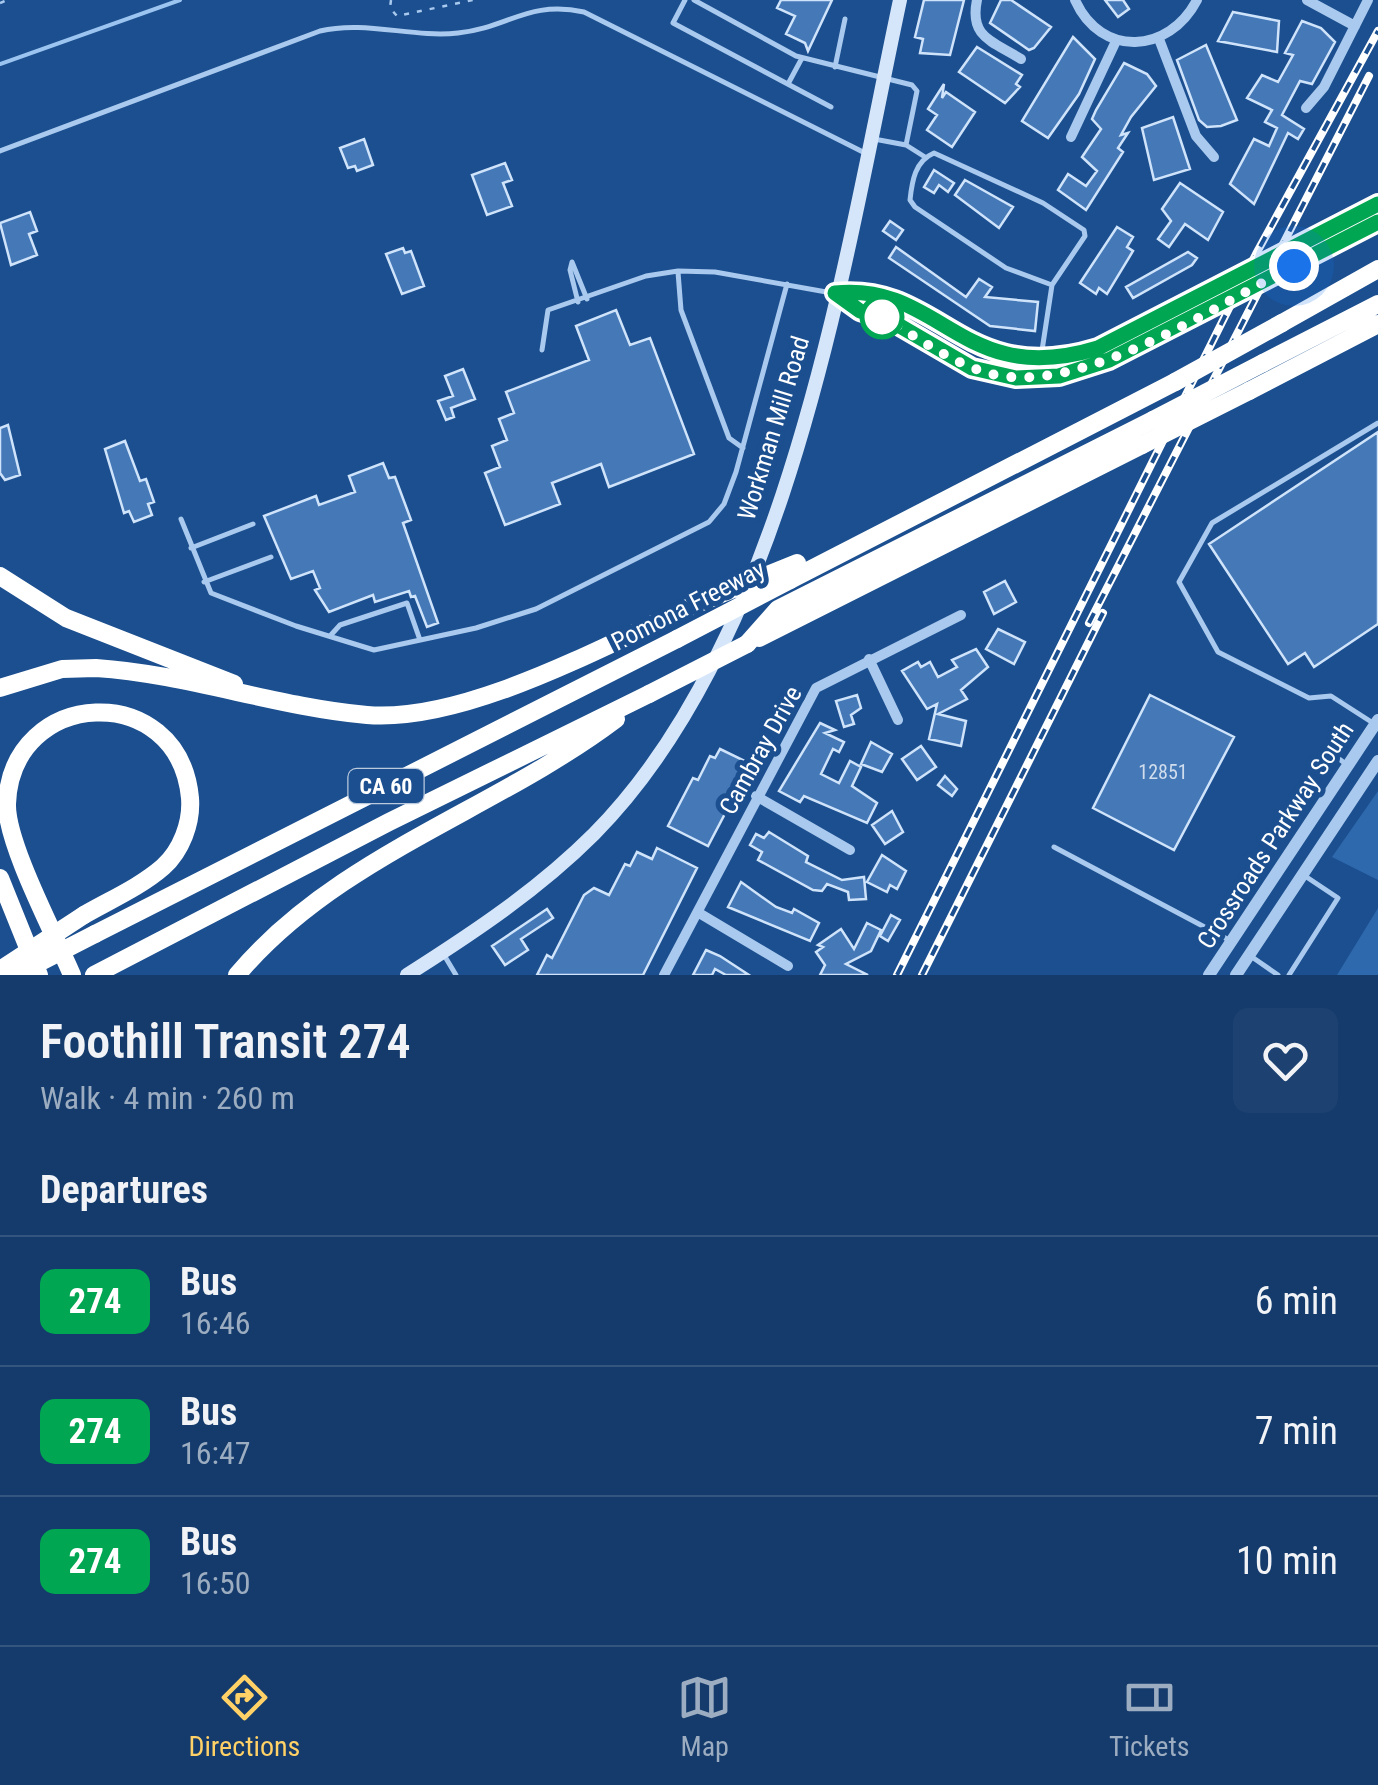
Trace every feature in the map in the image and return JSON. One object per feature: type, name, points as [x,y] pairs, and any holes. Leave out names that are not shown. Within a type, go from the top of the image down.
[{"type":"highway","name":"Pomona Freeway","points":[[14,975],[677,639],[794,572],[949,502],[1378,269]]},
{"type":"highway","points":[[748,644],[778,609],[1378,304]]},
{"type":"highway","name":"CA 60","points":[[96,975],[388,822],[1378,324]]},
{"type":"highway","points":[[6,685],[62,670],[96,668],[370,715],[469,700],[536,676],[692,606],[794,572]]},
{"type":"highway","points":[[0,576],[66,618],[276,700]]},
{"type":"highway","points":[[237,975],[318,898],[572,752],[649,694]]},
{"type":"highway","points":[[0,970],[84,915],[164,866],[188,824],[187,778],[168,741],[129,716],[110,712],[85,712],[44,730],[27,746],[9,789],[8,822],[72,975]]},
{"type":"highway","points":[[0,878],[40,975]]},
{"type":"main road","name":"Workman Mill Road","points":[[407,975],[533,889],[594,834],[650,766],[701,686],[728,632],[786,476],[835,293],[900,0]]},
{"type":"street","points":[[977,0],[974,17],[978,31],[1021,59]]},
{"type":"street","points":[[1075,0],[1090,25],[1116,41],[1158,39],[1173,32],[1197,0]]},
{"type":"street","points":[[1308,0],[1356,26]]},
{"type":"street","points":[[1306,108],[1324,87],[1368,0]]},
{"type":"street","points":[[1158,39],[1196,136],[1214,157]]},
{"type":"street","points":[[1071,137],[1116,41]]},
{"type":"street","points":[[835,293],[864,290],[886,295],[981,349],[1041,360],[1098,348],[1378,204]]},
{"type":"street","points":[[835,293],[949,358],[1016,378],[1084,370],[1378,222]]},
{"type":"street","name":"Cambray Drive","points":[[664,975],[816,688],[961,615]]},
{"type":"street","points":[[869,658],[898,720]]},
{"type":"street","name":"Crossroads Parkway South","points":[[1210,975],[1376,723]]},
{"type":"street","name":"Crossroads Parkway South","points":[[1236,975],[1378,761]]},
{"type":"street","points":[[1348,766],[1367,778]]},
{"type":"street","points":[[756,796],[850,850]]},
{"type":"street","points":[[699,913],[788,966]]},
{"type":"lane","points":[[685,0],[672,22],[831,107]]},
{"type":"lane","points":[[694,0],[802,58],[912,86],[917,91],[906,145]]},
{"type":"lane","points":[[0,150],[320,32],[344,26],[462,33],[546,4],[584,12],[867,154]]},
{"type":"lane","points":[[835,67],[845,19]]},
{"type":"lane","points":[[788,84],[802,58]]},
{"type":"lane","points":[[870,138],[906,145],[925,157]]},
{"type":"lane","points":[[1041,360],[1052,285],[1085,236],[1084,230],[1042,203],[934,153],[925,157],[913,178],[910,200],[915,207],[1006,268],[1052,285]]},
{"type":"lane","points":[[578,302],[570,270],[572,262],[587,299]]},
{"type":"lane","points":[[678,272],[681,310],[729,438],[743,448]]},
{"type":"lane","points":[[542,350],[548,310],[646,276],[715,272],[835,293]]},
{"type":"lane","points":[[181,519],[204,582],[212,593],[374,650],[536,609],[710,522],[724,504],[787,284]]},
{"type":"lane","points":[[1376,723],[1331,696],[1309,698],[1218,652],[1180,582],[1212,523],[1378,423]]},
{"type":"lane","points":[[191,548],[253,524]]},
{"type":"lane","points":[[204,582],[270,557]]},
{"type":"lane","points":[[330,636],[340,624],[407,603],[420,640]]},
{"type":"lane","points":[[1331,753],[1348,766]]},
{"type":"lane","points":[[1054,847],[1232,941]]},
{"type":"lane","points":[[1289,975],[1338,898],[1303,874]]},
{"type":"lane","points":[[442,952],[456,975]]},
{"type":"lane","points":[[1250,955],[1278,975]]},
{"type":"path","points":[[0,2],[7,0]]},
{"type":"path","points":[[391,0],[390,8],[398,16],[473,0]]},
{"type":"shaded area","points":[[1378,791],[1378,880],[1332,857]]},
{"type":"shaded area","points":[[1378,908],[1378,975],[1337,975]]},
{"type":"building","points":[[781,0],[832,0],[808,51],[805,43],[786,34],[795,16],[777,8]]},
{"type":"building","points":[[924,0],[964,0],[950,55],[920,53],[923,39],[915,37]]},
{"type":"building","points":[[1001,0],[1011,0],[1051,27],[1034,48],[1029,50],[990,23]]},
{"type":"building","points":[[1105,0],[1123,0],[1129,9],[1118,17]]},
{"type":"building","points":[[1233,12],[1279,21],[1277,52],[1218,41]]},
{"type":"building","points":[[1302,21],[1321,28],[1335,42],[1312,84],[1300,81],[1282,115],[1304,129],[1298,139],[1288,133],[1254,204],[1230,184],[1254,139],[1269,146],[1277,128],[1265,122],[1272,110],[1247,98],[1262,75],[1278,82],[1293,55],[1285,53]]},
{"type":"building","points":[[1073,37],[1095,59],[1079,94],[1048,138],[1022,121]]},
{"type":"building","points":[[1206,45],[1237,120],[1221,126],[1207,127],[1199,120],[1177,60]]},
{"type":"building","points":[[977,47],[1022,75],[1016,84],[1020,87],[1005,103],[959,72]]},
{"type":"building","points":[[1124,63],[1147,74],[1156,86],[1131,117],[1121,135],[1128,133],[1118,148],[1123,152],[1086,210],[1058,190],[1068,174],[1086,186],[1097,171],[1082,157],[1101,129],[1092,119],[1096,110]]},
{"type":"building","points":[[944,84],[942,98],[946,92],[975,112],[952,147],[927,130],[937,115],[928,109]]},
{"type":"building","points":[[1173,117],[1190,169],[1154,180],[1142,128]]},
{"type":"building","points":[[364,139],[373,165],[357,171],[355,166],[348,168],[340,148]]},
{"type":"building","points":[[505,163],[512,180],[503,183],[512,206],[487,215],[472,175]]},
{"type":"building","points":[[934,170],[954,183],[948,192],[939,185],[934,193],[924,187]]},
{"type":"building","points":[[965,180],[1013,207],[999,228],[955,195]]},
{"type":"building","points":[[1180,183],[1223,212],[1208,240],[1185,224],[1169,247],[1158,239],[1171,221],[1162,209]]},
{"type":"building","points":[[30,212],[37,231],[29,234],[37,255],[11,265],[0,223]]},
{"type":"building","points":[[890,221],[903,230],[896,240],[883,231]]},
{"type":"building","points":[[1117,227],[1133,237],[1127,247],[1133,251],[1107,294],[1099,288],[1096,294],[1080,283]]},
{"type":"building","points":[[896,247],[966,297],[979,279],[992,287],[985,297],[1038,302],[1035,331],[990,326],[889,258]]},
{"type":"building","points":[[403,248],[405,253],[411,251],[424,286],[402,294],[386,254]]},
{"type":"building","points":[[1188,252],[1197,258],[1192,265],[1133,298],[1126,287]]},
{"type":"building","points":[[616,310],[630,345],[650,338],[694,454],[609,487],[601,464],[552,483],[560,504],[505,525],[485,473],[500,467],[492,446],[507,440],[499,419],[514,413],[506,392],[589,360],[576,326]]},
{"type":"building","points":[[463,369],[475,399],[451,408],[454,417],[446,420],[438,401],[453,396],[445,376]]},
{"type":"building","points":[[8,425],[20,475],[5,480],[0,473],[0,428]]},
{"type":"building","points":[[1378,432],[1378,624],[1314,667],[1305,653],[1288,664],[1209,544]]},
{"type":"building","points":[[125,441],[140,481],[146,479],[154,502],[148,504],[152,515],[134,522],[129,511],[124,513],[105,449]]},
{"type":"building","points":[[383,463],[389,478],[395,477],[411,520],[403,523],[438,623],[427,627],[415,596],[411,597],[409,591],[375,602],[373,595],[329,612],[315,590],[320,588],[313,571],[291,579],[264,516],[316,496],[319,505],[355,492],[349,476]]},
{"type":"building","points":[[1005,581],[1016,602],[994,614],[984,592]]},
{"type":"building","points":[[998,629],[1025,642],[1014,664],[986,649]]},
{"type":"building","points":[[976,649],[988,667],[961,690],[967,699],[938,714],[966,721],[961,746],[929,739],[937,704],[927,709],[902,671],[918,662],[921,667],[930,662],[938,677],[957,667],[952,660]]},
{"type":"building","points":[[857,695],[861,708],[851,715],[854,724],[844,727],[836,701]]},
{"type":"building","points":[[1150,695],[1234,737],[1174,850],[1093,808]]},
{"type":"building","points":[[820,723],[835,730],[825,733],[844,742],[839,752],[833,749],[821,774],[839,783],[850,761],[861,767],[852,786],[877,803],[867,823],[804,796],[800,802],[779,791]]},
{"type":"building","points":[[871,742],[892,754],[882,772],[861,764]]},
{"type":"building","points":[[921,746],[936,767],[917,780],[902,759]]},
{"type":"building","points":[[720,749],[751,764],[708,846],[668,826],[693,778],[698,780],[710,756],[715,758]]},
{"type":"building","points":[[945,776],[957,789],[952,796],[938,785]]},
{"type":"building","points":[[892,811],[903,832],[885,844],[872,825]]},
{"type":"building","points":[[769,832],[808,856],[806,862],[842,880],[864,877],[866,899],[849,900],[848,892],[827,884],[822,891],[813,890],[758,860],[762,852],[750,845],[756,834],[764,838]]},
{"type":"building","points":[[657,848],[697,868],[643,975],[537,975],[547,955],[552,958],[584,895],[594,888],[609,895],[625,864],[630,866],[637,852],[652,859]]},
{"type":"building","points":[[882,855],[906,871],[897,889],[890,885],[887,892],[867,882]]},
{"type":"building","points":[[741,882],[776,907],[792,913],[794,909],[819,923],[810,941],[728,907]]},
{"type":"building","points":[[547,909],[553,918],[521,939],[528,950],[505,965],[492,946]]},
{"type":"building","points":[[891,915],[900,920],[888,941],[880,936]]},
{"type":"building","points":[[867,923],[881,930],[871,951],[846,964],[868,975],[820,975],[825,965],[816,952],[823,947],[818,945],[841,929],[854,949]]},
{"type":"building","points":[[706,950],[749,975],[726,975],[715,969],[712,975],[693,975]]},
{"type":"waterway","points":[[0,64],[180,0]]},
{"type":"railway","points":[[897,975],[1256,254],[1378,31]]},
{"type":"railway","points":[[1089,623],[1369,76]]},
{"type":"railway","points":[[922,975],[1103,613]]},
{"type":"bus line","name":"274","points":[[1378,204],[1098,348],[1062,358],[1041,360],[1001,355],[963,340],[886,295],[864,290],[835,293],[860,311],[893,322],[972,368],[1016,378],[1059,376],[1109,360],[1378,222]]},
{"type":"route","points":[[882,317],[879,316],[972,368],[1016,378],[1059,376],[1109,360],[1294,266]]}]
